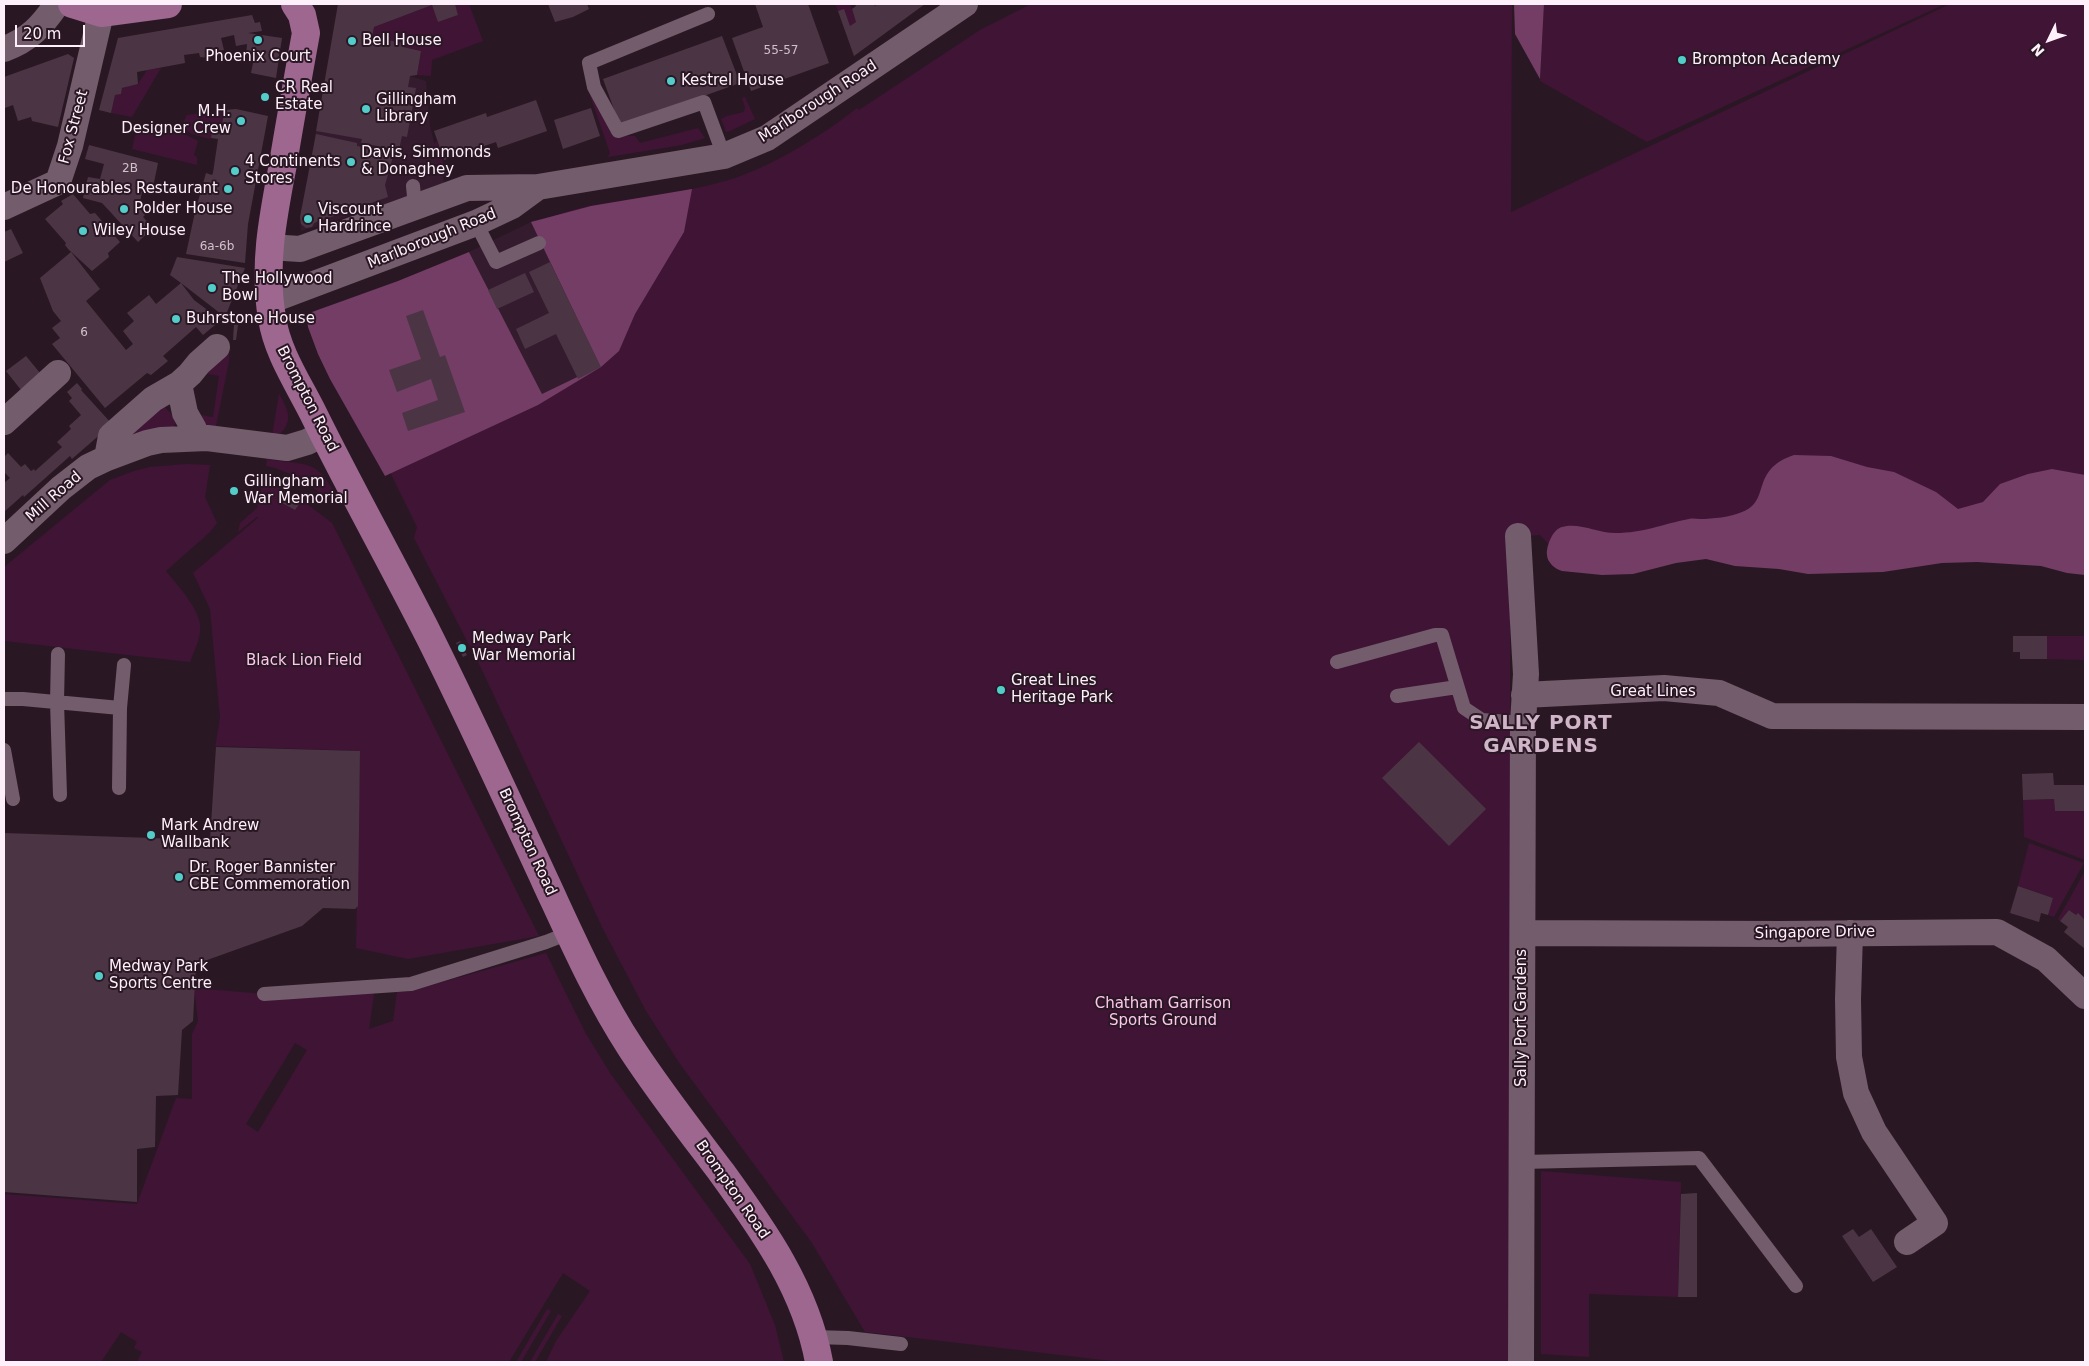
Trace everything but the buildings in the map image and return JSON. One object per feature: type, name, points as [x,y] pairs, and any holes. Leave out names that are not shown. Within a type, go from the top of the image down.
[{"type":"main road","points":[[72,4],[101,13],[168,4]]},
{"type":"main road","name":"Brompton Road","points":[[295,4],[302,15],[306,33],[269,247],[269,301],[275,335],[323,434],[460,698],[568,933],[600,996],[628,1044],[742,1200],[775,1250],[798,1292],[816,1350]]},
{"type":"street","points":[[4,49],[16,45],[34,33],[57,4]]},
{"type":"street","name":"Marlborough Road","points":[[269,247],[300,249],[414,196],[468,188],[538,187],[724,156],[767,138],[965,4]]},
{"type":"street","name":"Fox Street","points":[[4,207],[58,182],[70,146],[98,34],[101,13]]},
{"type":"street","name":"Marlborough Road","points":[[269,301],[476,224],[512,206],[538,187]]},
{"type":"street","points":[[311,245],[321,282]]},
{"type":"street","points":[[107,458],[111,436],[153,399],[179,384],[217,346]]},
{"type":"street","points":[[4,422],[58,373]]},
{"type":"street","points":[[179,384],[184,413],[194,429],[194,438]]},
{"type":"street","name":"Mill Road","points":[[4,541],[61,488],[88,467],[147,443],[207,438],[286,448],[307,442],[323,434]]},
{"type":"street","name":"Sally Port Gardens","points":[[1518,536],[1525,684],[1523,723],[1521,1362]]},
{"type":"street","name":"Great Lines","points":[[1525,684],[1664,688],[1719,693],[1772,716],[1808,725],[2085,717]]},
{"type":"street","name":"Singapore Drive","points":[[1522,933],[1780,934],[1997,932],[2046,959],[2085,996]]},
{"type":"street","points":[[1850,933],[1848,1014],[1854,1088],[1874,1132],[1935,1223],[1907,1242]]},
{"type":"lane","points":[[708,14],[589,64],[594,87],[618,132],[704,102],[724,156]]},
{"type":"lane","points":[[476,224],[496,262],[539,243]]},
{"type":"lane","points":[[1337,662],[1439,635],[1444,638],[1464,708],[1478,719],[1489,722],[1523,723]]},
{"type":"lane","points":[[58,654],[56,702],[60,795]]},
{"type":"lane","points":[[119,788],[120,708],[124,665]]},
{"type":"lane","points":[[1397,696],[1457,686]]},
{"type":"lane","points":[[4,699],[120,708]]},
{"type":"lane","points":[[4,750],[13,799]]},
{"type":"lane","points":[[264,994],[412,984],[546,942],[568,933]]},
{"type":"lane","points":[[1522,1162],[1699,1158],[1796,1286]]},
{"type":"lane","points":[[816,1350],[848,1338],[901,1344]]},
{"type":"shaded area","points":[[1514,4],[1544,4],[1540,79],[1515,34]]},
{"type":"shaded area","points":[[329,62],[410,76],[426,81],[430,126],[445,186],[301,231],[300,217]]},
{"type":"shaded area","points":[[692,189],[684,232],[635,314],[619,351],[601,367],[538,405],[385,476],[330,379],[318,354],[308,327],[307,319],[312,312],[398,281],[469,252],[542,394],[600,366],[531,222],[591,206]]},
{"type":"shaded area","points":[[535,220],[605,364],[542,395],[469,252]]},
{"type":"shaded area","points":[[1794,455],[1831,456],[1867,467],[1894,472],[1936,492],[1958,509],[1983,502],[2000,484],[2028,474],[2052,469],[2085,475],[2085,575],[2067,573],[2041,566],[1977,562],[1942,563],[1883,572],[1808,574],[1779,569],[1735,566],[1706,559],[1676,563],[1633,574],[1602,575],[1562,571],[1554,567],[1547,558],[1549,543],[1553,534],[1562,527],[1575,526],[1609,533],[1625,533],[1690,519],[1716,518],[1742,512],[1751,507],[1756,501],[1771,469],[1780,461]]},
{"type":"green space","points":[[455,4],[469,4],[483,41],[432,60],[431,76],[417,75],[421,51],[403,47],[403,43],[384,39],[382,44],[371,43],[374,27],[432,5],[439,21],[458,15]]},
{"type":"green space","points":[[835,4],[850,4],[856,22],[850,26],[844,10],[838,11]]},
{"type":"green space","name":"Great Lines Heritage Park","points":[[1031,4],[1512,4],[1511,212],[1950,4],[2085,4],[2085,531],[1559,555],[1540,535],[1510,537],[1510,1362],[1120,1362],[865,1332],[812,1243],[680,1064],[646,1011],[602,927],[482,670],[414,538],[417,527],[387,466],[601,367],[531,222],[594,205],[698,188],[748,173],[797,149],[829,129],[857,108],[859,110],[980,30]]},
{"type":"green space","name":"Brompton Academy","points":[[1544,4],[1945,4],[1647,142],[1540,81]]},
{"type":"green space","points":[[161,68],[132,117],[111,113],[115,95],[121,94],[122,88],[138,84],[147,70]]},
{"type":"green space","points":[[586,84],[590,84],[610,132],[617,136],[635,136],[640,143],[698,128],[705,138],[682,145],[608,157],[610,153]]},
{"type":"green space","points":[[745,97],[755,119],[726,132],[721,119],[744,112],[745,107],[742,98]]},
{"type":"green space","points":[[225,110],[221,128],[213,127],[213,136],[210,139],[192,134],[181,127],[187,115]]},
{"type":"green space","points":[[138,123],[180,132],[198,141],[194,155],[197,157],[197,165],[132,149]]},
{"type":"green space","points":[[437,141],[445,169],[449,176],[442,177],[434,144]]},
{"type":"green space","points":[[229,347],[229,361],[215,431],[210,431],[194,414],[213,417],[219,376],[208,374],[204,368]]},
{"type":"green space","points":[[279,394],[287,409],[288,418],[285,428],[281,433],[272,436]]},
{"type":"green space","points":[[164,406],[177,421],[172,429],[132,437],[128,430]]},
{"type":"green space","points":[[267,459],[304,464],[318,471],[325,477],[340,502],[334,503],[293,476],[276,468],[266,466]]},
{"type":"green space","points":[[186,464],[210,465],[205,497],[217,523],[210,532],[166,571],[183,591],[198,616],[200,632],[190,662],[4,641],[4,567],[110,480],[150,467]]},
{"type":"green space","name":"Black Lion Field","points":[[263,480],[299,498],[332,523],[539,936],[408,959],[356,948],[360,751],[217,746],[215,748],[220,718],[210,609],[193,573],[259,517],[238,532],[240,523],[257,508]]},
{"type":"green space","points":[[2047,636],[2085,636],[2084,660],[2047,659]]},
{"type":"green space","points":[[2054,799],[2055,811],[2085,811],[2085,860],[2024,837],[2023,800]]},
{"type":"green space","points":[[2029,843],[2084,863],[2054,917],[2048,915],[2053,898],[2018,886]]},
{"type":"green space","points":[[2085,871],[2085,920],[2069,910],[2060,921],[2058,919]]},
{"type":"green space","points":[[546,953],[585,1032],[610,1073],[750,1264],[775,1325],[784,1362],[546,1362],[556,1341],[590,1291],[563,1273],[509,1362],[137,1362],[142,1352],[134,1348],[137,1342],[121,1332],[101,1362],[4,1362],[4,1194],[137,1204],[176,1098],[192,1099],[192,1034],[198,1021],[194,988],[264,994],[375,987],[369,1029],[393,1021],[397,992],[407,992]],"holes":[[[295,1043],[307,1050],[258,1132],[246,1124]]]},
{"type":"green space","points":[[1541,1171],[1681,1182],[1678,1297],[1589,1294],[1589,1357],[1541,1354]]},
{"type":"green space","points":[[547,1309],[551,1311],[521,1362],[516,1362]]},
{"type":"green space","points":[[558,1314],[562,1316],[535,1362],[530,1362]]},
{"type":"place","name":"Phoenix Court","points":[[258,40]]},
{"type":"place","name":"Bell House","points":[[352,41]]},
{"type":"place","name":"Brompton Academy","points":[[1682,60]]},
{"type":"place","name":"Kestrel House","points":[[671,81]]},
{"type":"place","name":"CR Real Estate","points":[[265,97]]},
{"type":"place","name":"Gillingham Library","points":[[366,109]]},
{"type":"place","name":"M.H. Designer Crew","points":[[241,121]]},
{"type":"place","name":"Davis, Simmonds & Donaghey","points":[[351,162]]},
{"type":"place","name":"4 Continents Stores","points":[[235,171]]},
{"type":"place","name":"De Honourables Restaurant","points":[[228,189]]},
{"type":"place","name":"Polder House","points":[[124,209]]},
{"type":"place","name":"Viscount Hardrince","points":[[308,219]]},
{"type":"place","name":"Wiley House","points":[[83,231]]},
{"type":"place","name":"The Hollywood Bowl","points":[[212,288]]},
{"type":"place","name":"Buhrstone House","points":[[176,319]]},
{"type":"place","name":"Gillingham War Memorial","points":[[234,491]]},
{"type":"place","name":"Medway Park War Memorial","points":[[462,648]]},
{"type":"place","name":"Great Lines Heritage Park","points":[[1001,690]]},
{"type":"place","name":"Mark Andrew Wallbank","points":[[151,835]]},
{"type":"place","name":"Dr. Roger Bannister CBE Commemoration","points":[[179,877]]},
{"type":"place","name":"Medway Park Sports Centre","points":[[99,976]]},
{"type":"district","name":"SALLY PORT GARDENS","points":[[1541,736]]},
{"type":"park label","name":"Chatham Garrison Sports Ground","points":[[1163,1012]]}]
